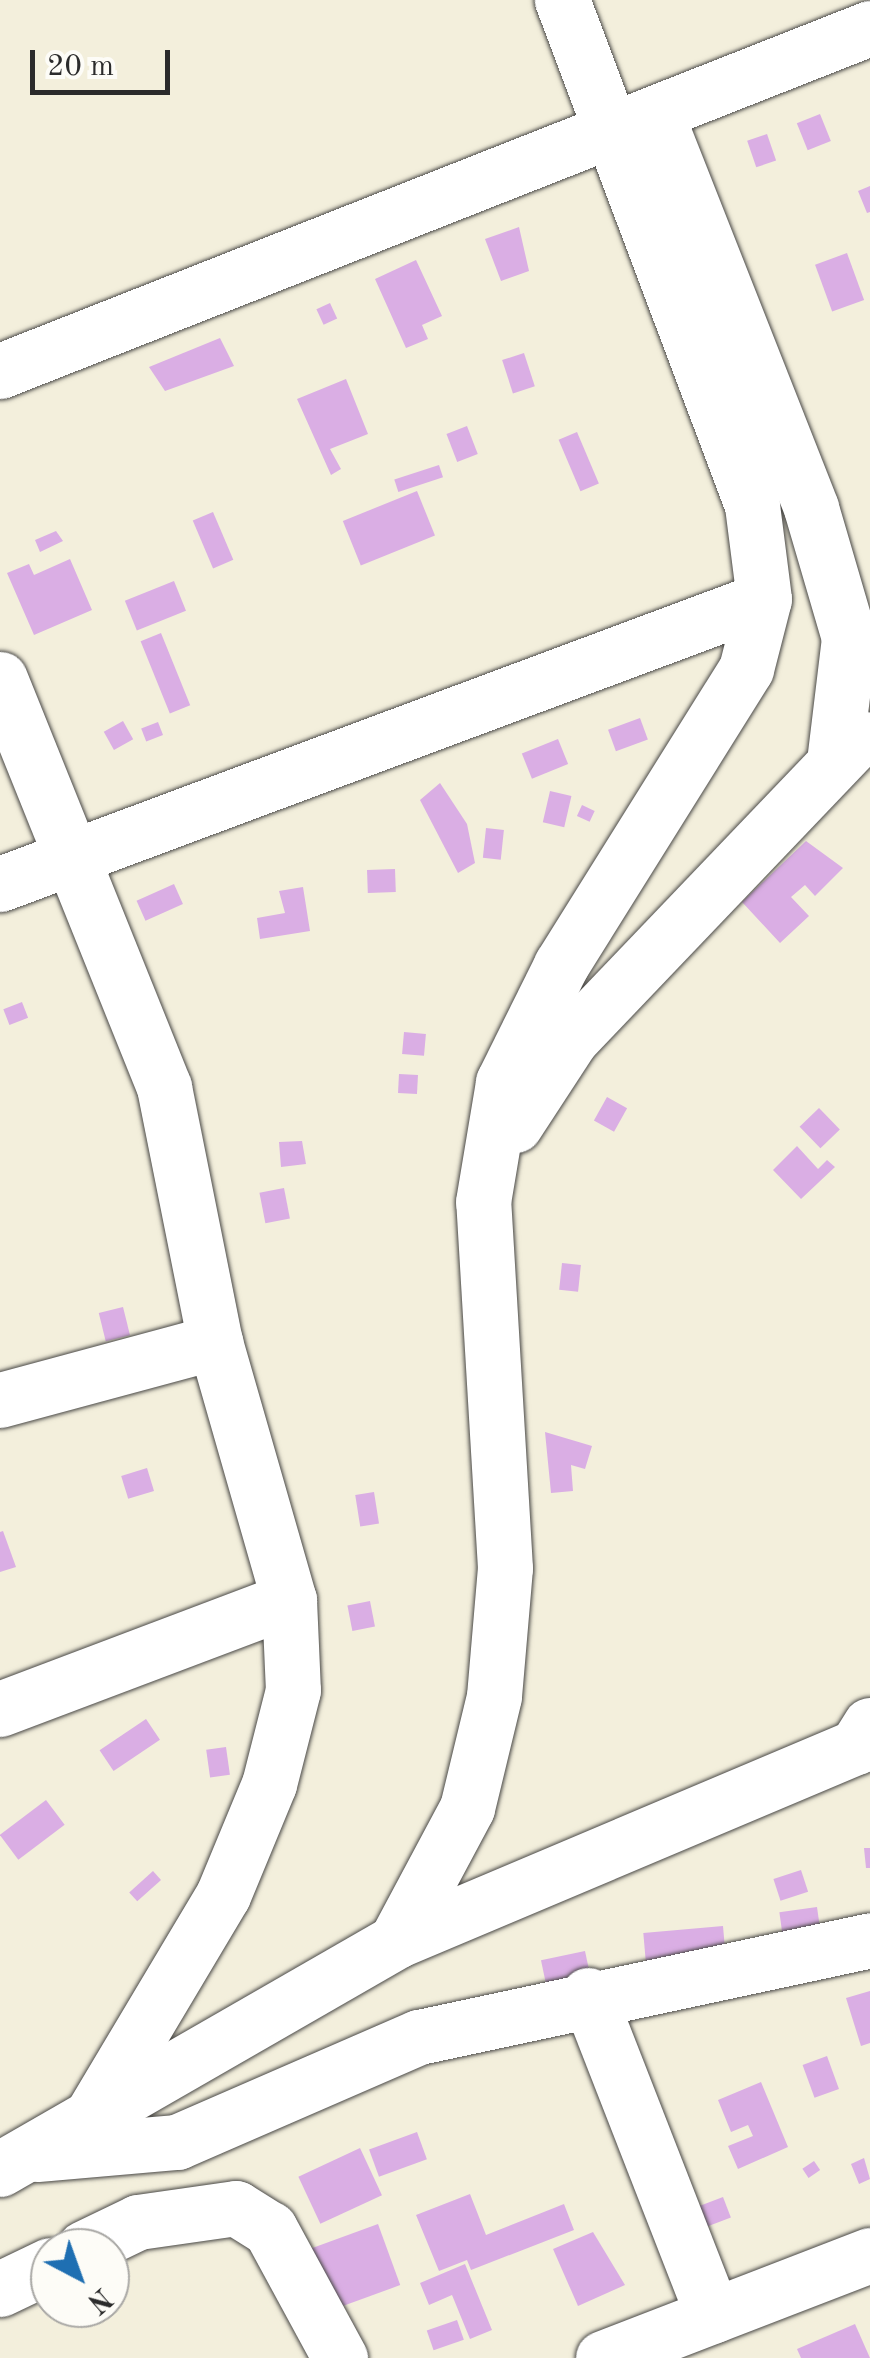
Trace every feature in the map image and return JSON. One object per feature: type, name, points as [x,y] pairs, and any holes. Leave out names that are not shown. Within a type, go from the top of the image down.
[{"type":"street","points":[[492,1161],[570,1039],[852,745],[849,638],[811,508],[634,123],[562,0]]},
{"type":"street","points":[[0,371],[870,28]]},
{"type":"street","points":[[396,1941],[467,1808],[494,1696],[505,1568],[482,1294],[502,1082],[562,965],[746,669],[764,599],[752,504],[634,123]]},
{"type":"street","points":[[0,884],[764,599]]},
{"type":"street","points":[[0,679],[164,1087],[215,1342],[290,1600],[293,1690],[269,1784],[223,1895],[92,2116]]},
{"type":"street","points":[[0,1400],[215,1342]]},
{"type":"street","points":[[0,1709],[290,1600]]},
{"type":"street","points":[[17,2162],[396,1941],[865,1737]]},
{"type":"street","points":[[17,2162],[177,2142],[419,2037],[588,1995],[870,1940]]},
{"type":"street","points":[[588,1995],[713,2316]]},
{"type":"street","points":[[126,2228],[138,2222],[236,2208],[270,2230],[340,2358]]},
{"type":"street","points":[[603,2358],[870,2255]]},
{"type":"street","points":[[0,2289],[30,2274]]},
{"type":"building","points":[[820,114],[831,141],[808,150],[797,123]]},
{"type":"building","points":[[767,134],[776,160],[756,167],[747,141]]},
{"type":"building","points":[[870,186],[870,212],[867,213],[858,191]]},
{"type":"building","points":[[519,227],[529,271],[501,281],[485,239]]},
{"type":"building","points":[[847,253],[864,300],[832,312],[815,265]]},
{"type":"building","points":[[416,260],[442,316],[422,325],[428,339],[406,348],[375,279]]},
{"type":"building","points":[[330,303],[337,318],[324,325],[316,309]]},
{"type":"building","points":[[220,338],[234,366],[165,391],[149,367]]},
{"type":"building","points":[[524,353],[535,386],[513,393],[502,360]]},
{"type":"building","points":[[346,379],[368,434],[330,449],[341,469],[331,475],[297,399]]},
{"type":"building","points":[[467,426],[478,454],[457,462],[446,434]]},
{"type":"building","points":[[577,432],[599,484],[580,491],[559,440]]},
{"type":"building","points":[[439,465],[443,477],[398,492],[394,480]]},
{"type":"building","points":[[417,491],[435,536],[361,565],[343,521]]},
{"type":"building","points":[[213,512],[233,560],[213,568],[193,521]]},
{"type":"building","points":[[56,531],[63,541],[40,552],[35,540]]},
{"type":"building","points":[[70,559],[92,610],[34,635],[7,573],[29,564],[34,575]]},
{"type":"building","points":[[174,581],[186,611],[137,631],[125,601]]},
{"type":"building","points":[[161,633],[190,705],[170,714],[141,641]]},
{"type":"building","points":[[640,718],[648,740],[616,751],[608,730]]},
{"type":"building","points":[[123,721],[133,739],[114,750],[104,732]]},
{"type":"building","points":[[158,722],[163,735],[146,742],[141,728]]},
{"type":"building","points":[[558,739],[568,764],[532,779],[522,754]]},
{"type":"building","points":[[440,783],[467,824],[475,863],[458,873],[420,800]]},
{"type":"building","points":[[550,791],[571,796],[564,827],[543,822]]},
{"type":"building","points":[[582,805],[595,811],[590,822],[577,816]]},
{"type":"building","points":[[486,828],[504,830],[501,860],[483,858]]},
{"type":"building","points":[[806,841],[843,868],[815,896],[805,885],[791,897],[809,916],[780,943],[742,902]]},
{"type":"building","points":[[395,869],[396,892],[368,893],[367,870]]},
{"type":"building","points":[[174,884],[183,904],[145,921],[137,901]]},
{"type":"building","points":[[303,887],[310,931],[260,939],[257,918],[285,913],[279,891]]},
{"type":"building","points":[[22,1002],[28,1018],[9,1025],[3,1009]]},
{"type":"building","points":[[404,1032],[426,1034],[424,1056],[402,1054]]},
{"type":"building","points":[[399,1074],[418,1075],[417,1094],[398,1093]]},
{"type":"building","points":[[607,1097],[627,1108],[614,1132],[594,1121]]},
{"type":"building","points":[[819,1108],[840,1130],[820,1148],[800,1127]]},
{"type":"building","points":[[302,1141],[306,1164],[281,1167],[279,1142]]},
{"type":"building","points":[[797,1146],[818,1169],[827,1160],[835,1167],[801,1199],[773,1170]]},
{"type":"building","points":[[284,1188],[290,1218],[265,1223],[259,1193]]},
{"type":"building","points":[[562,1263],[581,1265],[578,1292],[559,1290]]},
{"type":"building","points":[[123,1307],[130,1335],[106,1341],[99,1313]]},
{"type":"building","points":[[545,1432],[592,1446],[585,1469],[571,1465],[573,1491],[551,1493]]},
{"type":"building","points":[[147,1468],[154,1491],[128,1499],[121,1476]]},
{"type":"building","points":[[374,1492],[379,1524],[360,1527],[355,1495]]},
{"type":"building","points":[[3,1531],[16,1567],[0,1572],[0,1532]]},
{"type":"building","points":[[370,1601],[375,1627],[352,1631],[347,1605]]},
{"type":"building","points":[[146,1719],[160,1740],[114,1771],[100,1750]]},
{"type":"building","points":[[226,1747],[230,1775],[210,1778],[206,1750]]},
{"type":"building","points":[[46,1800],[65,1825],[18,1860],[0,1835]]},
{"type":"building","points":[[864,1848],[870,1848],[870,1868],[866,1868]]},
{"type":"building","points":[[801,1870],[808,1892],[781,1901],[773,1879]]},
{"type":"building","points":[[153,1871],[161,1880],[137,1901],[129,1892]]},
{"type":"building","points":[[817,1907],[821,1934],[783,1939],[779,1912]]},
{"type":"building","points":[[723,1926],[726,1958],[646,1965],[643,1933]]},
{"type":"building","points":[[585,1951],[590,1975],[546,1985],[541,1960]]},
{"type":"building","points":[[870,1991],[870,2043],[861,2046],[846,1998]]},
{"type":"building","points":[[827,2056],[839,2089],[815,2098],[803,2065]]},
{"type":"building","points":[[761,2082],[788,2147],[738,2169],[728,2146],[753,2136],[748,2125],[731,2132],[718,2100]]},
{"type":"building","points":[[417,2132],[427,2159],[379,2177],[369,2149]]},
{"type":"building","points":[[360,2148],[382,2195],[320,2224],[298,2177]]},
{"type":"building","points":[[864,2158],[870,2179],[859,2184],[851,2164]]},
{"type":"building","points":[[814,2161],[820,2170],[809,2178],[802,2169]]},
{"type":"building","points":[[470,2194],[486,2235],[564,2204],[574,2230],[471,2270],[467,2260],[439,2271],[416,2215]]},
{"type":"building","points":[[723,2197],[731,2218],[700,2229],[692,2209]]},
{"type":"building","points":[[378,2224],[400,2285],[333,2310],[310,2249]]},
{"type":"building","points":[[593,2232],[625,2285],[578,2306],[553,2249]]},
{"type":"building","points":[[465,2264],[492,2330],[470,2339],[452,2295],[429,2305],[420,2283]]},
{"type":"building","points":[[457,2320],[464,2340],[434,2350],[427,2330]]},
{"type":"building","points":[[855,2324],[870,2358],[801,2358],[797,2349]]}]
